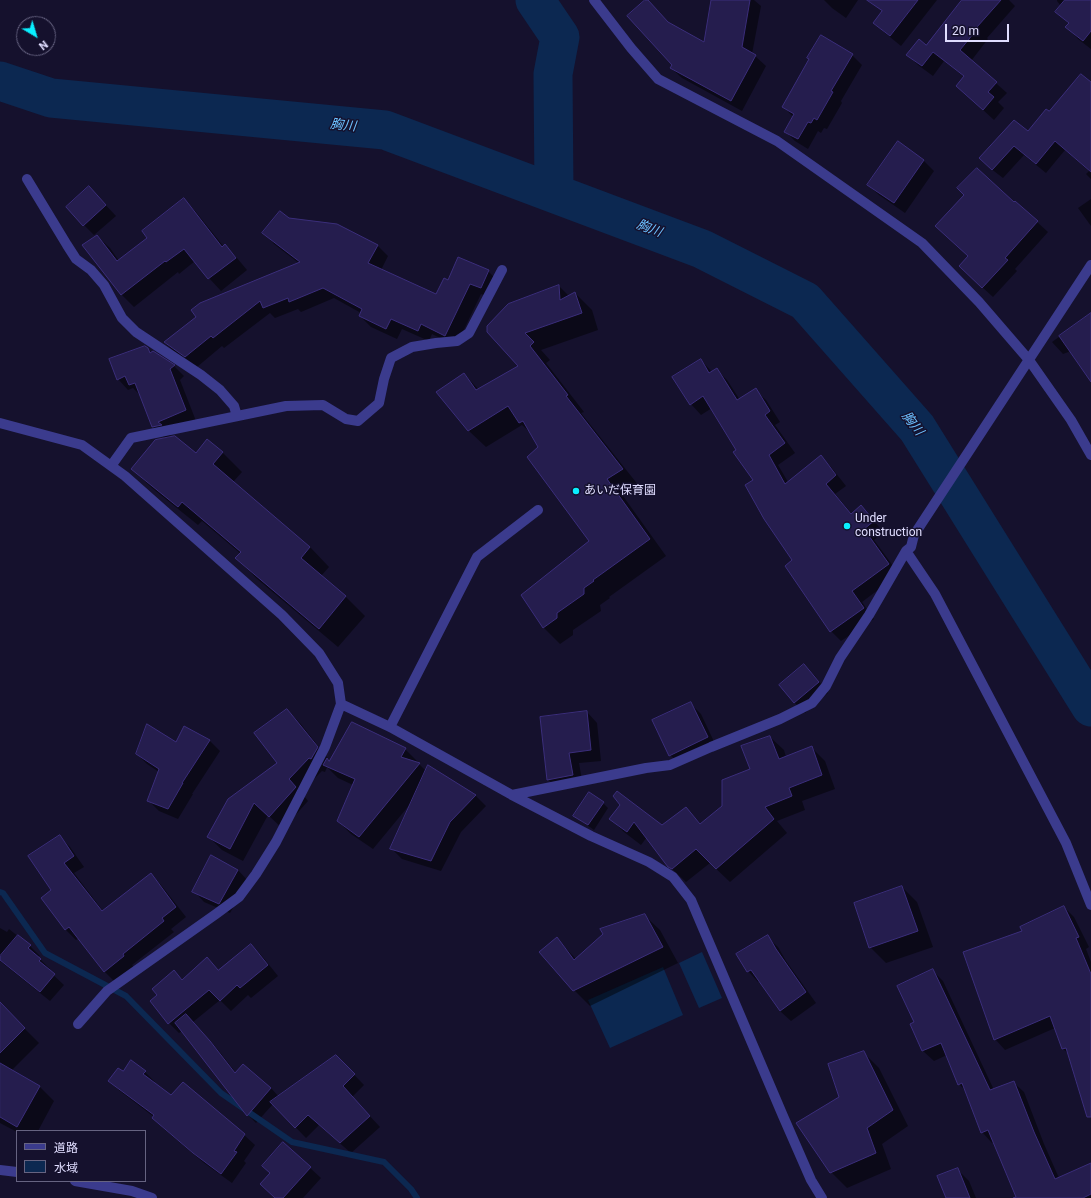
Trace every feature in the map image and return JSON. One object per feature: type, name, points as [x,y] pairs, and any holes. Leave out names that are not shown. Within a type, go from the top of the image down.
[{"type":"street","points":[[594,0],[631,48],[658,79],[777,141],[922,243],[979,302],[1029,360],[1071,420],[1091,455]]},
{"type":"street","points":[[27,179],[76,259],[91,270],[104,285],[122,318],[136,332],[201,375],[220,390],[234,406],[237,416]]},
{"type":"street","points":[[512,795],[646,768],[670,765],[710,746],[780,719],[812,703],[826,686],[840,658],[869,615],[906,551],[911,547],[914,535],[1091,265]]},
{"type":"street","points":[[111,466],[131,438],[286,406],[323,405],[346,419],[358,421],[379,403],[384,379],[391,358],[412,347],[436,342],[457,341],[469,333],[502,270]]},
{"type":"street","points":[[0,423],[82,445],[125,476],[277,611],[319,653],[338,683],[341,704],[325,747],[276,842],[256,874],[239,896],[107,991],[78,1024]]},
{"type":"street","points":[[390,727],[477,557],[538,510]]},
{"type":"street","points":[[906,551],[935,594],[1066,843],[1091,905]]},
{"type":"street","points":[[341,704],[390,727],[512,795],[591,836],[649,862],[672,877],[691,900],[811,1180],[822,1198]]},
{"type":"street","points":[[0,1170],[16,1172]]},
{"type":"street","points":[[81,1182],[132,1191],[152,1198]]},
{"type":"water","points":[[702,952],[722,998],[699,1008],[679,963]]},
{"type":"water","points":[[663,967],[683,1015],[610,1048],[588,1000]]},
{"type":"building","points":[[645,0],[648,0],[668,22],[704,42],[711,0],[750,0],[742,47],[756,55],[731,101],[670,68],[672,65],[627,16]]},
{"type":"building","points":[[867,0],[918,0],[890,36],[873,23],[882,11]]},
{"type":"building","points":[[962,0],[1001,0],[977,27],[978,28],[960,50],[997,82],[988,92],[994,97],[983,110],[956,86],[964,76],[933,52],[922,66],[906,55],[919,39],[926,45]]},
{"type":"building","points":[[1065,0],[1091,0],[1091,31],[1083,41],[1065,27],[1069,23],[1055,12]]},
{"type":"building","points":[[821,35],[853,54],[831,91],[833,92],[817,120],[814,118],[811,123],[808,122],[798,139],[784,132],[794,114],[782,107],[809,59],[807,58]]},
{"type":"building","points":[[1081,74],[1091,82],[1091,172],[1055,141],[1036,164],[1014,146],[992,170],[979,158],[1014,120],[1028,131],[1046,109],[1049,111]]},
{"type":"building","points":[[898,141],[924,160],[894,203],[867,185]]},
{"type":"building","points":[[977,168],[1014,202],[1015,201],[1038,221],[1005,258],[1008,260],[982,288],[959,266],[968,256],[935,226],[964,195],[957,188]]},
{"type":"building","points":[[89,186],[106,205],[83,226],[66,207]]},
{"type":"building","points":[[184,198],[222,247],[225,244],[236,258],[208,279],[184,249],[166,262],[165,261],[121,295],[82,245],[97,235],[117,261],[147,238],[142,231]]},
{"type":"building","points":[[280,211],[289,218],[337,224],[378,245],[368,263],[436,294],[444,278],[448,280],[458,257],[489,270],[481,288],[470,284],[445,336],[421,324],[418,331],[391,319],[386,329],[359,316],[362,309],[323,288],[289,302],[288,298],[263,308],[260,301],[213,338],[211,336],[185,357],[164,342],[196,317],[191,310],[200,303],[300,262],[262,233]]},
{"type":"building","points":[[559,285],[560,300],[575,292],[582,313],[525,333],[534,342],[530,346],[568,395],[566,396],[623,469],[607,479],[650,539],[593,580],[594,581],[584,588],[584,594],[557,613],[557,618],[543,628],[521,595],[589,541],[527,457],[538,447],[523,421],[519,423],[508,406],[468,431],[436,392],[464,373],[476,390],[518,366],[487,332],[487,326],[508,304]]},
{"type":"building","points":[[1091,313],[1091,382],[1059,336]]},
{"type":"building","points":[[145,346],[148,348],[150,353],[153,351],[175,365],[170,369],[186,410],[158,422],[162,425],[152,427],[135,383],[129,385],[125,376],[117,380],[109,359]]},
{"type":"building","points":[[701,359],[709,373],[717,368],[737,400],[756,388],[770,411],[765,415],[785,443],[769,455],[785,484],[821,455],[836,475],[826,484],[851,514],[861,505],[874,521],[864,529],[889,564],[852,591],[864,608],[830,632],[785,566],[792,560],[764,519],[745,485],[753,480],[733,452],[736,450],[703,396],[690,405],[672,377]]},
{"type":"building","points":[[175,436],[196,453],[207,439],[223,452],[213,464],[310,547],[301,558],[346,596],[319,629],[235,558],[241,552],[182,502],[178,507],[131,469],[155,440]]},
{"type":"building","points":[[804,664],[819,682],[794,703],[779,685]]},
{"type":"building","points":[[691,702],[708,737],[669,756],[652,720]]},
{"type":"building","points":[[287,709],[318,747],[311,759],[309,758],[289,779],[296,787],[269,817],[254,803],[230,849],[207,837],[228,799],[277,763],[254,733]]},
{"type":"building","points":[[587,711],[591,750],[569,753],[573,775],[547,780],[540,717]]},
{"type":"building","points":[[352,722],[406,748],[401,757],[420,763],[359,837],[337,821],[355,779],[323,765],[327,758],[329,761]]},
{"type":"building","points":[[147,724],[176,742],[184,726],[210,740],[182,783],[168,809],[147,801],[159,769],[136,754]]},
{"type":"building","points":[[770,736],[779,759],[812,746],[822,775],[789,788],[792,796],[765,807],[774,819],[716,869],[696,849],[672,869],[668,867],[634,822],[627,832],[609,819],[620,805],[613,796],[617,791],[662,825],[686,807],[700,824],[722,806],[722,780],[750,769],[741,746]]},
{"type":"building","points":[[428,765],[476,795],[450,822],[431,861],[390,849]]},
{"type":"building","points":[[589,792],[604,802],[588,825],[573,816]]},
{"type":"building","points":[[60,835],[74,856],[64,863],[102,911],[151,873],[176,907],[162,918],[164,921],[123,954],[124,956],[104,972],[69,927],[65,930],[41,898],[51,890],[28,856]]},
{"type":"building","points":[[211,855],[238,870],[219,904],[192,892]]},
{"type":"building","points":[[902,886],[918,931],[869,948],[854,903]]},
{"type":"building","points":[[1064,906],[1079,937],[1076,938],[1091,974],[1091,1117],[1087,1117],[1066,1048],[1062,1049],[1050,1016],[994,1040],[963,952],[1022,931],[1020,927]]},
{"type":"building","points":[[645,914],[663,947],[573,991],[539,952],[557,937],[574,960],[603,934],[600,929]]},
{"type":"building","points":[[18,935],[31,945],[28,948],[41,959],[39,961],[55,974],[40,992],[0,960],[0,956]]},
{"type":"building","points":[[768,935],[806,992],[780,1011],[751,970],[747,972],[736,954]]},
{"type":"building","points":[[251,944],[268,965],[240,988],[237,985],[220,1001],[209,990],[168,1024],[150,1001],[157,995],[152,989],[174,970],[182,980],[207,957],[218,970]]},
{"type":"building","points":[[933,969],[990,1090],[1014,1081],[1034,1132],[1055,1179],[1091,1163],[1091,1194],[1083,1198],[1013,1198],[1016,1197],[988,1130],[981,1133],[962,1083],[958,1085],[941,1043],[922,1051],[910,1024],[914,1022],[897,986]]},
{"type":"building","points":[[0,1002],[25,1028],[0,1053]]},
{"type":"building","points":[[186,1014],[210,1041],[235,1073],[243,1064],[271,1088],[247,1116],[175,1023]]},
{"type":"building","points":[[864,1051],[893,1110],[867,1128],[876,1153],[830,1173],[796,1123],[839,1097],[828,1064]]},
{"type":"building","points":[[336,1055],[355,1074],[343,1086],[370,1116],[340,1143],[308,1115],[295,1128],[270,1102]]},
{"type":"building","points":[[131,1060],[146,1071],[143,1074],[171,1095],[183,1082],[245,1134],[234,1151],[237,1152],[221,1174],[193,1153],[152,1118],[154,1115],[108,1081],[118,1068],[123,1071]]},
{"type":"building","points":[[0,1063],[40,1086],[17,1127],[0,1117]]},
{"type":"building","points":[[283,1142],[311,1167],[283,1198],[275,1198],[260,1184],[270,1173],[262,1166]]},
{"type":"building","points":[[958,1168],[970,1198],[946,1198],[937,1176]]},
{"type":"waterway","points":[[535,0],[560,37],[553,74],[554,193]]},
{"type":"waterway","name":"胸川","points":[[0,81],[51,98],[385,130],[702,249],[805,301],[917,428],[1091,707]]},
{"type":"waterway","points":[[1085,698],[1091,691]]},
{"type":"waterway","points":[[0,892],[3,893],[45,953],[126,996],[221,1093],[292,1142],[384,1162],[411,1189],[417,1198]]},
{"type":"place","name":"あいだ保育園","points":[[576,491]]},
{"type":"place","name":"Under construction","points":[[847,526]]}]
